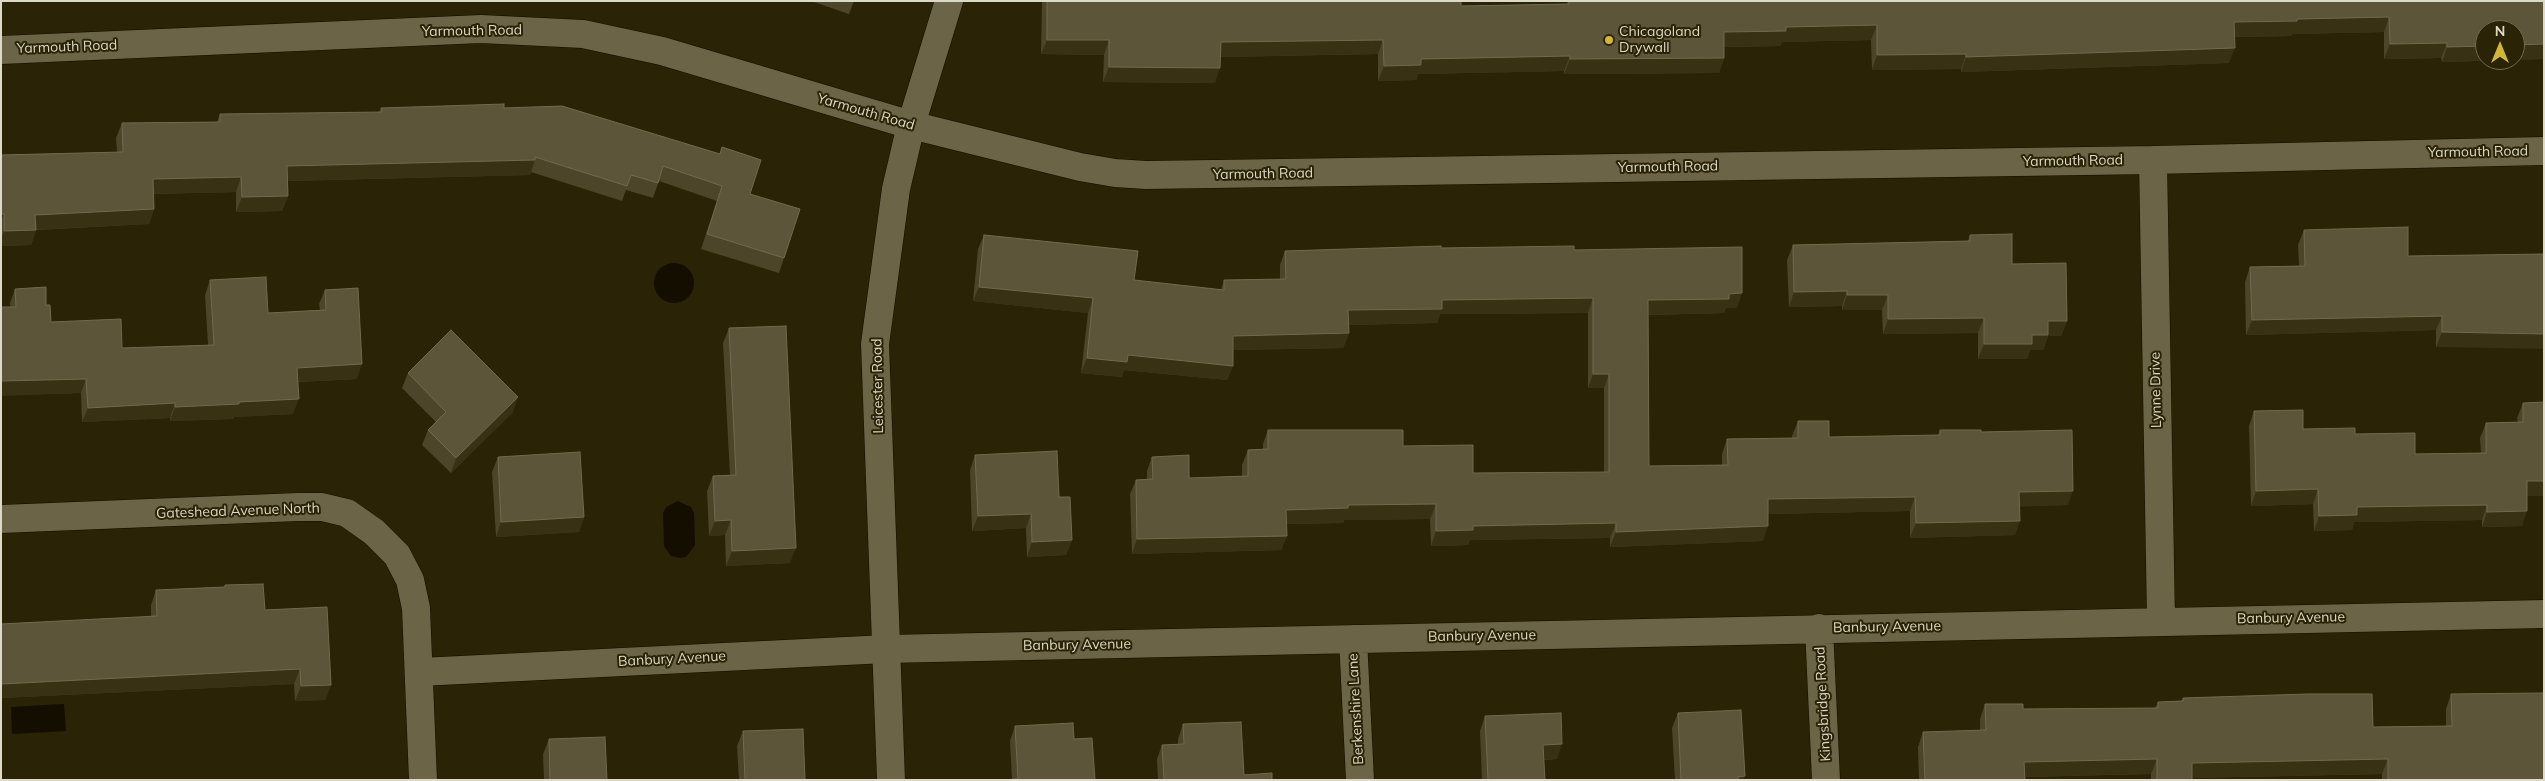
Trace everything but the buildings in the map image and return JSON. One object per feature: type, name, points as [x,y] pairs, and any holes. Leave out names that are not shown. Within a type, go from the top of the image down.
[{"type":"street","name":"Leicester Road","points":[[891,780],[875,344],[896,188],[911,125],[949,1]]},
{"type":"street","name":"Yarmouth Road","points":[[1,50],[481,30],[583,34],[662,51],[911,125],[1080,167],[1146,174],[2152,160],[2544,150]]},
{"type":"street","name":"Lynne Drive","points":[[2152,160],[2161,620]]},
{"type":"street","name":"Gateshead Avenue North","points":[[1,520],[298,506],[322,507],[347,513],[374,532],[396,555],[410,580],[416,608],[424,780]]},
{"type":"street","name":"Banbury Avenue","points":[[420,672],[886,648],[2161,620],[2544,614]]},
{"type":"street","name":"Kingsbridge Road","points":[[1819,628],[1826,780]]},
{"type":"street","name":"Berkenshire Lane","points":[[1353,639],[1360,780]]},
{"type":"shaded area","points":[[678,263],[685,266],[691,272],[694,283],[693,291],[685,300],[678,303],[670,303],[663,300],[655,291],[654,279],[657,272],[666,264]]},
{"type":"shaded area","points":[[678,501],[691,507],[694,513],[695,545],[686,557],[680,558],[671,556],[664,546],[663,513],[666,507]]},
{"type":"shaded area","points":[[64,704],[66,731],[12,734],[11,707]]},
{"type":"place","name":"Chicagoland Drywall","points":[[1609,40]]}]
